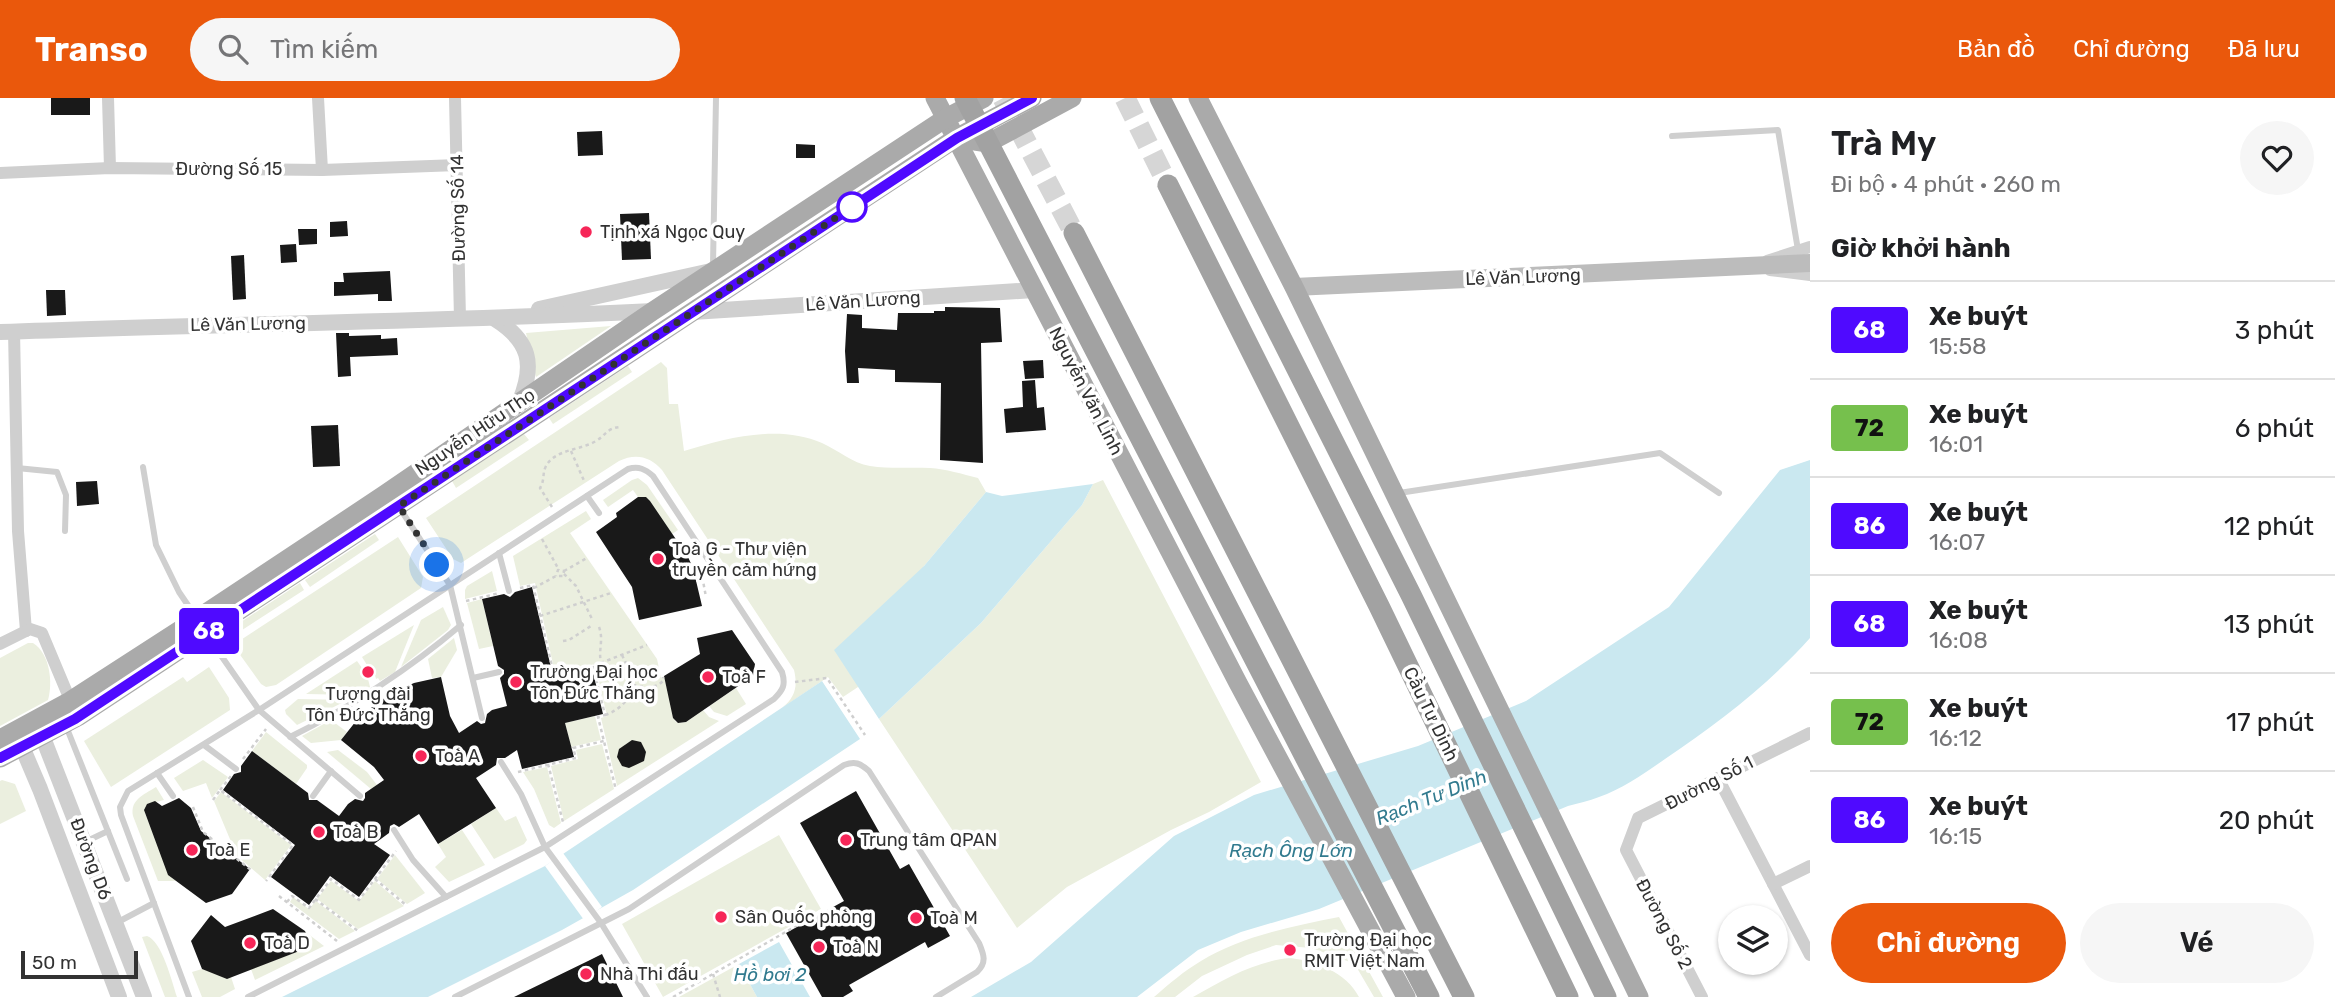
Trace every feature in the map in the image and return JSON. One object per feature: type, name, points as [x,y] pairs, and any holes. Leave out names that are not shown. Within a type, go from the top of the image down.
[{"type":"highway","name":"Cầu Tư Dinh","points":[[1160,98],[1411,595],[1606,997]]},
{"type":"highway","name":"Nguyễn Văn Linh","points":[[968,100],[1429,997]]},
{"type":"highway","name":"Cầu Tư Dinh","points":[[1168,185],[1379,607],[1568,997]]},
{"type":"highway","points":[[1074,233],[1464,997]]},
{"type":"main road","name":"Nguyễn Văn Linh","points":[[935,98],[1238,683],[1406,997]]},
{"type":"main road","name":"Nguyễn Hữu Thọ","points":[[984,134],[1032,98]]},
{"type":"main road","name":"Nguyễn Hữu Thọ","points":[[202,626],[399,506],[957,138],[984,134],[1072,98]]},
{"type":"main road","points":[[1198,98],[1294,287],[1639,997]]},
{"type":"main road","name":"Nguyễn Hữu Thọ","points":[[0,758],[13,739],[71,714],[202,626],[520,401],[946,118],[968,100]]},
{"type":"main road","name":"Lê Văn Lương","points":[[1294,287],[1752,267],[1806,253]]},
{"type":"street","points":[[108,98],[110,169]]},
{"type":"street","points":[[318,98],[322,170]]},
{"type":"street","name":"Đường Số 14","points":[[455,98],[460,319]]},
{"type":"street","name":"Đường Số 15","points":[[0,173],[110,169],[322,170],[458,165]]},
{"type":"street","name":"Lê Văn Lương","points":[[1752,267],[1810,275]]},
{"type":"street","name":"Lê Văn Lương","points":[[495,319],[713,271]]},
{"type":"street","name":"Lê Văn Lương","points":[[692,312],[1034,290]]},
{"type":"street","name":"Lê Văn Lương","points":[[7,332],[495,319],[653,311]]},
{"type":"street","points":[[495,319],[510,328],[526,353],[528,381],[520,401]]},
{"type":"street","points":[[7,332],[26,631]]},
{"type":"street","points":[[0,644],[26,631],[36,629],[42,633],[71,714]]},
{"type":"street","name":"Đường D6","points":[[40,729],[144,997]]},
{"type":"street","name":"Đường Số 1","points":[[1626,850],[1638,818],[1810,733]]},
{"type":"street","name":"Đường D6","points":[[13,739],[119,997]]},
{"type":"street","points":[[1718,778],[1810,955]]},
{"type":"street","name":"Đường Số 2","points":[[1626,850],[1702,997]]},
{"type":"street","points":[[1773,884],[1810,866]]},
{"type":"lane","points":[[713,271],[716,98]]},
{"type":"lane","points":[[1672,136],[1778,130],[1806,253]]},
{"type":"lane","points":[[1394,494],[1660,453],[1719,493]]},
{"type":"lane","points":[[144,467],[156,545],[179,592],[258,710],[360,796]]},
{"type":"lane","points":[[189,997],[120,807],[128,791],[258,710],[628,469],[636,467],[646,470],[653,476],[782,672],[785,682],[782,691],[774,699],[545,847],[248,997]]},
{"type":"lane","points":[[17,468],[57,472],[66,495],[65,531]]},
{"type":"lane","points":[[587,496],[599,513]]},
{"type":"lane","points":[[399,506],[450,584],[482,718]]},
{"type":"lane","points":[[499,553],[509,591]]},
{"type":"lane","points":[[290,737],[380,688],[461,625]]},
{"type":"lane","points":[[473,678],[499,671]]},
{"type":"lane","points":[[71,714],[108,831],[127,879]]},
{"type":"lane","points":[[204,744],[236,769]]},
{"type":"lane","points":[[501,762],[521,794],[545,847],[601,923],[647,997]]},
{"type":"lane","points":[[455,997],[629,909],[844,765],[853,762],[862,764],[869,771],[979,943],[985,957],[983,966],[977,972],[936,997]]},
{"type":"lane","points":[[313,796],[331,771]]},
{"type":"lane","points":[[157,773],[173,796]]},
{"type":"lane","points":[[394,830],[413,860],[446,897]]},
{"type":"lane","points":[[85,842],[108,831]]},
{"type":"lane","points":[[116,923],[154,903]]},
{"type":"path","points":[[553,507],[540,488],[544,482],[545,466],[554,458],[596,441],[609,429],[620,428]]},
{"type":"path","points":[[571,451],[586,486]]},
{"type":"path","points":[[541,536],[559,570],[576,586],[592,619]]},
{"type":"path","points":[[534,588],[558,577],[587,558]]},
{"type":"path","points":[[699,562],[706,597]]},
{"type":"path","points":[[556,576],[555,573],[559,570]]},
{"type":"path","points":[[464,602],[533,585],[554,675],[593,666],[647,645]]},
{"type":"path","points":[[540,616],[611,593]]},
{"type":"path","points":[[563,641],[590,626]]},
{"type":"path","points":[[599,628],[602,640],[601,662]]},
{"type":"path","points":[[622,654],[631,674]]},
{"type":"path","points":[[593,666],[605,715]]},
{"type":"path","points":[[616,791],[598,717],[617,710],[624,704],[634,685],[649,688],[661,684],[663,677]]},
{"type":"path","points":[[794,682],[827,677],[865,735]]},
{"type":"path","points":[[518,772],[576,758],[573,748],[604,741]]},
{"type":"path","points":[[548,764],[563,825]]},
{"type":"path","points":[[213,800],[220,790],[293,845],[266,881]]},
{"type":"path","points":[[193,807],[203,832],[251,870]]},
{"type":"path","points":[[287,902],[292,896],[309,908],[331,879],[359,900],[396,851]]},
{"type":"path","points":[[374,879],[407,906]]},
{"type":"path","points":[[279,896],[338,942]]},
{"type":"path","points":[[315,899],[358,931]]},
{"type":"path","points":[[673,997],[822,911]]},
{"type":"path","points":[[713,974],[720,997]]},
{"type":"green space","points":[[611,326],[536,377],[526,333]]},
{"type":"green space","points":[[661,362],[667,368],[669,404],[678,404],[684,451],[753,435],[788,434],[822,443],[870,466],[936,469],[978,478],[986,492],[924,566],[858,687],[843,697],[828,677],[782,708],[794,691],[794,670],[662,470],[647,459],[631,457],[619,461],[461,563],[453,559],[426,518]]},
{"type":"green space","points":[[628,366],[632,372],[553,424],[549,418]]},
{"type":"green space","points":[[524,434],[529,440],[456,488],[452,481]]},
{"type":"green space","points":[[638,478],[647,485],[678,530],[672,534],[648,499],[638,497],[633,490],[608,507],[603,500]]},
{"type":"green space","points":[[1103,480],[1261,782],[1067,887],[1017,928],[879,719],[981,623],[1082,505],[1093,484]]},
{"type":"green space","points":[[586,511],[591,519],[570,533],[657,659],[675,721],[686,722],[703,710],[709,717],[719,721],[617,786],[601,718],[607,716],[595,664],[555,673],[535,583],[520,586],[513,556]]},
{"type":"green space","points":[[375,534],[379,540],[310,587],[305,580]]},
{"type":"green space","points":[[398,537],[423,577],[421,588],[276,685],[266,687],[261,684],[233,645]]},
{"type":"green space","points":[[492,571],[497,591],[465,599],[467,586]]},
{"type":"green space","points":[[300,583],[304,590],[236,634],[232,628]]},
{"type":"green space","points":[[482,599],[493,646],[479,649],[467,603]]},
{"type":"green space","points":[[443,607],[451,625],[448,630],[401,667],[421,620]]},
{"type":"green space","points":[[414,625],[395,672],[380,681],[376,679],[373,668],[367,665],[362,657]]},
{"type":"green space","points":[[454,638],[457,650],[441,677],[432,678],[428,659]]},
{"type":"green space","points":[[28,643],[39,648],[47,661],[50,677],[48,700],[0,726],[0,658]]},
{"type":"green space","points":[[357,661],[362,668],[361,674],[368,679],[370,687],[356,695],[306,694]]},
{"type":"green space","points":[[209,667],[229,698],[230,710],[111,787],[84,741],[183,677],[187,682]]},
{"type":"green space","points":[[736,688],[746,704],[727,716],[714,712],[709,706]]},
{"type":"green space","points":[[298,699],[348,700],[297,725],[285,710]]},
{"type":"green space","points":[[595,716],[601,740],[571,747],[565,723]]},
{"type":"green space","points":[[331,720],[347,732],[341,740],[311,743],[302,736]]},
{"type":"green space","points":[[266,732],[307,765],[296,784],[252,751]]},
{"type":"green space","points":[[602,744],[614,789],[564,821],[551,766],[578,759],[576,750]]},
{"type":"green space","points":[[338,750],[367,772],[377,785],[371,789],[327,752]]},
{"type":"green space","points":[[203,760],[228,777],[212,798],[206,783],[183,791],[174,778]]},
{"type":"green space","points":[[547,767],[561,823],[554,828],[549,825],[534,789],[523,772]]},
{"type":"green space","points":[[0,781],[15,784],[26,811],[0,824]]},
{"type":"green space","points":[[156,787],[164,800],[148,804],[145,813],[169,875],[176,881],[158,881],[133,816],[136,802]]},
{"type":"green space","points":[[221,792],[291,845],[265,880],[237,856],[214,801]]},
{"type":"green space","points":[[496,808],[505,821],[516,816],[527,840],[494,859],[471,824]]},
{"type":"green space","points":[[462,830],[485,865],[449,882],[435,867],[446,857],[438,844]]},
{"type":"green space","name":"Sân Quốc phòng","points":[[779,835],[821,909],[663,997],[622,924]]},
{"type":"green space","points":[[395,855],[425,893],[407,904],[377,879]]},
{"type":"green space","points":[[331,881],[359,901],[375,881],[404,906],[358,929],[317,899]]},
{"type":"green space","points":[[293,897],[309,909],[316,901],[355,931],[339,939],[290,902]]},
{"type":"green space","points":[[1339,917],[1383,997],[1374,997],[1357,968],[1350,962],[1311,948],[1276,945],[1202,976],[1175,997],[1154,997],[1195,965],[1233,945],[1268,933]]},
{"type":"green space","points":[[303,930],[324,946],[255,980],[251,969],[302,950],[309,941]]},
{"type":"green space","points":[[147,936],[162,954],[177,997],[165,997],[142,937]]},
{"type":"green space","points":[[1290,958],[1310,962],[1338,974],[1359,997],[1193,997],[1252,967]]},
{"type":"green space","points":[[739,964],[757,997],[679,997]]},
{"type":"green space","points":[[202,969],[231,977],[235,989],[220,997],[202,997],[192,972]]},
{"type":"water","name":"Rạch Ông Lớn","points":[[1810,460],[1810,638],[1777,672],[1741,703],[1641,775],[1608,794],[1568,806],[1319,909],[1241,932],[1198,950],[1137,997],[971,997],[1031,962],[1174,836],[1254,795],[1418,746],[1526,701],[1669,607],[1780,470]]},
{"type":"water","points":[[1093,484],[1082,505],[981,623],[879,719],[834,650],[924,566],[986,492],[1002,496]]},
{"type":"water","points":[[822,681],[860,739],[633,890],[562,930],[428,997],[282,997],[545,866]]},
{"type":"water","name":"Hồ bơi 2","points":[[779,942],[810,997],[757,997],[739,964]]},
{"type":"pier","points":[[563,853],[602,907],[584,920],[545,866]]},
{"type":"building","points":[[51,98],[90,98],[90,115],[51,115]]},
{"type":"building","points":[[602,131],[603,155],[578,156],[577,132]]},
{"type":"building","points":[[796,144],[815,145],[815,158],[796,158]]},
{"type":"building","points":[[649,213],[651,259],[622,260],[620,214]]},
{"type":"building","points":[[347,221],[348,236],[330,237],[330,222]]},
{"type":"building","points":[[298,229],[317,229],[317,244],[299,245]]},
{"type":"building","points":[[296,244],[297,262],[281,263],[280,245]]},
{"type":"building","points":[[244,255],[246,299],[233,300],[231,256]]},
{"type":"building","points":[[390,271],[392,301],[378,301],[378,294],[334,296],[334,282],[344,282],[343,273]]},
{"type":"building","points":[[46,290],[65,290],[66,315],[47,316]]},
{"type":"building","points":[[945,307],[1000,308],[1002,342],[981,343],[983,463],[940,460],[941,383],[895,382],[895,370],[858,368],[859,383],[847,383],[847,314],[862,315],[862,328],[897,330],[898,313],[934,313],[945,311]]},
{"type":"building","points":[[336,333],[349,333],[349,336],[381,335],[381,339],[397,338],[398,355],[350,357],[351,376],[338,377]]},
{"type":"building","points":[[1043,360],[1044,378],[1025,379],[1023,361]]},
{"type":"building","points":[[1035,380],[1037,408],[1044,407],[1046,430],[1006,433],[1004,409],[1023,407],[1022,381]]},
{"type":"building","points":[[338,425],[340,466],[313,467],[311,426]]},
{"type":"building","points":[[97,481],[99,504],[77,506],[76,482]]},
{"type":"building","name":"Toà G - Thư viện truyền cảm hứng","points":[[638,497],[646,497],[650,501],[688,557],[702,606],[639,620],[632,587],[596,532]]},
{"type":"building","points":[[532,587],[553,676],[592,668],[603,714],[565,723],[574,757],[522,769],[517,750],[505,758],[497,758],[496,765],[476,778],[496,808],[438,844],[419,814],[399,827],[394,824],[390,826],[389,833],[374,844],[390,855],[359,897],[330,876],[309,905],[271,877],[295,845],[223,790],[234,774],[241,772],[241,766],[252,751],[308,793],[309,800],[317,800],[339,816],[348,804],[355,799],[363,801],[365,793],[384,780],[374,767],[341,740],[360,716],[390,694],[414,683],[441,677],[450,716],[459,733],[477,721],[485,723],[487,714],[492,710],[507,706],[500,678],[504,670],[498,666],[482,599],[504,594],[510,597],[515,592]]},
{"type":"building","name":"Toà F","points":[[732,630],[755,664],[753,676],[686,722],[678,723],[673,718],[664,676],[700,654],[697,638]]},
{"type":"building","points":[[632,740],[641,742],[646,752],[644,761],[629,768],[622,766],[617,757],[619,749]]},
{"type":"building","points":[[856,791],[900,869],[909,864],[950,936],[928,948],[925,942],[849,985],[853,991],[843,997],[822,997],[786,933],[844,901],[800,823]]},
{"type":"building","name":"Toà E","points":[[179,798],[191,808],[201,831],[250,869],[232,894],[206,903],[168,875],[144,810],[147,804],[155,801],[162,806]]},
{"type":"building","name":"Toà D","points":[[273,909],[305,931],[309,941],[302,950],[227,979],[202,969],[191,941],[211,915],[225,927]]},
{"type":"building","name":"Nhà Thi đấu","points":[[602,954],[623,997],[514,997],[588,961]]},
{"type":"tunnel","points":[[1003,98],[1074,233]]},
{"type":"tunnel","points":[[1125,98],[1168,185]]},
{"type":"bus line","name":"68","points":[[0,758],[75,719],[957,138],[1032,98]]},
{"type":"place","name":"Tịnh xá Ngọc Quy","points":[[586,232]]},
{"type":"place","name":"Toà G - Thư viện truyền cảm hứng","points":[[658,559]]},
{"type":"place","name":"Tượng đài Tôn Đức Thắng","points":[[368,672]]},
{"type":"place","name":"Toà F","points":[[708,677]]},
{"type":"place","name":"Trường Đại học Tôn Đức Thắng","points":[[516,682]]},
{"type":"place","name":"Toà A","points":[[421,756]]},
{"type":"place","name":"Toà B","points":[[319,832]]},
{"type":"place","name":"Trung tâm QPAN","points":[[846,840]]},
{"type":"place","name":"Toà E","points":[[192,850]]},
{"type":"place","name":"Sân Quốc phòng","points":[[721,917]]},
{"type":"place","name":"Toà M","points":[[916,918]]},
{"type":"place","name":"Toà D","points":[[250,943]]},
{"type":"place","name":"Toà N","points":[[819,947]]},
{"type":"place","name":"Trường Đại học RMIT Việt Nam","points":[[1290,950]]},
{"type":"place","name":"Nhà Thi đấu","points":[[586,974]]},
{"type":"route","points":[[437,565],[399,506],[852,207]]},
{"type":"water label","name":"Rạch Tư Dinh","points":[[1431,797]]}]
